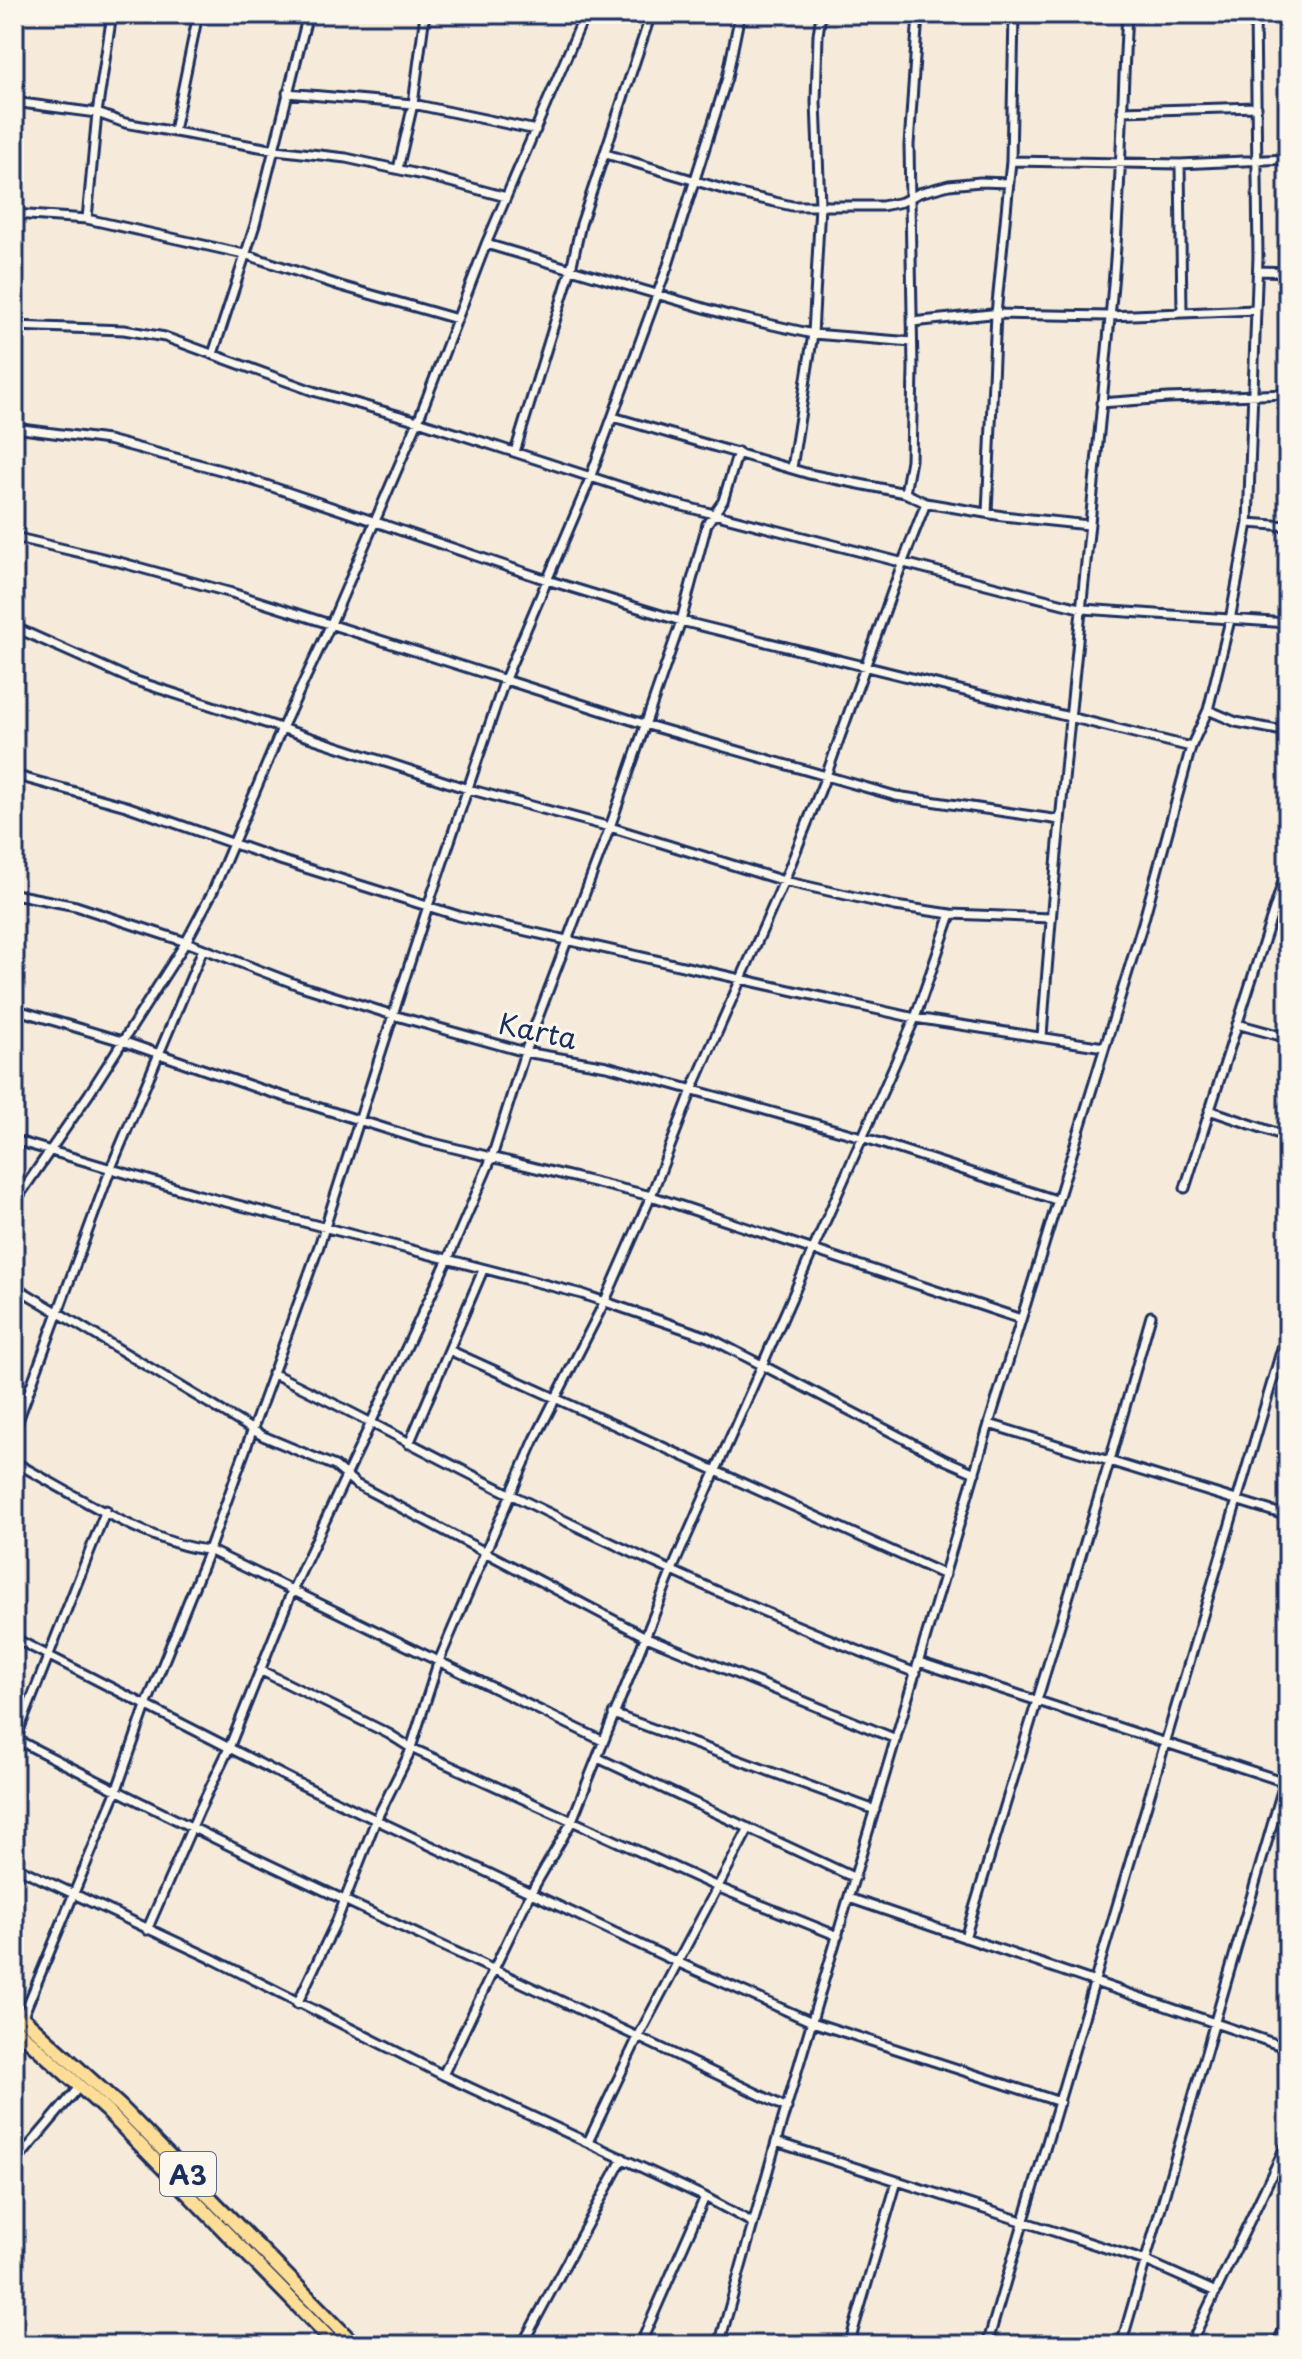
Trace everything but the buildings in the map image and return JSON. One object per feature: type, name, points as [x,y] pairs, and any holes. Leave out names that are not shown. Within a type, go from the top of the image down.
[{"type":"highway","name":"A3","points":[[17,2021],[336,2345]]},
{"type":"highway","name":"A3","points":[[17,2021],[121,2107],[355,2345]]},
{"type":"street","points":[[87,219],[97,113],[112,14]]},
{"type":"street","points":[[174,131],[198,14]]},
{"type":"street","points":[[213,354],[276,150],[308,14]]},
{"type":"street","points":[[398,169],[413,104],[425,14]]},
{"type":"street","points":[[14,1203],[89,1094],[186,942],[213,891],[418,421],[486,244],[585,14]]},
{"type":"street","points":[[515,452],[571,269],[581,224],[651,14]]},
{"type":"street","points":[[17,2021],[116,1792],[146,1706],[209,1550],[324,1228],[505,679],[590,477],[658,294],[727,78],[740,14]]},
{"type":"street","points":[[792,468],[813,334],[820,205],[816,102],[821,14]]},
{"type":"street","points":[[905,493],[911,460],[909,145],[918,14]]},
{"type":"street","points":[[987,513],[996,314],[1011,161],[1014,14]]},
{"type":"street","points":[[1042,1037],[1050,918],[1083,609],[1109,316],[1121,163],[1127,14]]},
{"type":"street","points":[[719,2345],[776,2142],[989,1424],[1143,923],[1191,747],[1208,710],[1230,620],[1248,523],[1258,271],[1255,14]]},
{"type":"street","points":[[287,93],[413,104],[536,130]]},
{"type":"street","points":[[14,102],[97,113],[125,123],[276,150],[346,158],[506,197]]},
{"type":"street","points":[[1122,111],[1257,107]]},
{"type":"street","points":[[606,154],[736,193],[792,206],[882,206],[949,185],[1009,183]]},
{"type":"street","points":[[1011,161],[1180,164],[1288,159]]},
{"type":"street","points":[[1180,164],[1182,313]]},
{"type":"street","points":[[14,214],[87,219],[244,254],[457,319]]},
{"type":"street","points":[[486,244],[728,315],[813,334],[912,342]]},
{"type":"street","points":[[1258,271],[1288,272]]},
{"type":"street","points":[[912,322],[996,314],[1109,316],[1256,310]]},
{"type":"street","points":[[14,326],[124,330],[165,337],[313,391],[418,421],[590,477],[715,514],[1083,609],[1288,623]]},
{"type":"street","points":[[1101,403],[1288,394]]},
{"type":"street","points":[[613,417],[792,468],[905,493],[926,503],[1089,525]]},
{"type":"street","points":[[14,428],[108,440],[152,451],[228,472],[547,580],[681,621],[1191,747]]},
{"type":"street","points":[[147,1930],[229,1748],[292,1591],[447,1261],[492,1157],[525,1052],[610,827],[681,621],[707,524],[723,501],[738,452]]},
{"type":"street","points":[[297,2004],[344,1902],[376,1820],[411,1748],[438,1663],[485,1553],[555,1397],[605,1301],[651,1196],[692,1090],[784,881],[926,503]]},
{"type":"street","points":[[1248,523],[1288,526]]},
{"type":"street","points":[[14,537],[232,593],[644,724],[896,796],[1060,820]]},
{"type":"street","points":[[14,627],[133,680],[468,789],[610,827],[784,881],[842,896],[951,914],[1050,918]]},
{"type":"street","points":[[1208,710],[1236,722],[1288,732]]},
{"type":"street","points":[[14,775],[126,806],[283,861],[428,906],[568,941],[915,1018],[1104,1047]]},
{"type":"street","points":[[1185,1188],[1288,866]]},
{"type":"street","name":"Karta","points":[[14,894],[76,906],[186,942],[298,985],[393,1015],[525,1052],[607,1066],[862,1137],[1056,1200]]},
{"type":"street","points":[[443,2075],[530,1894],[571,1823],[672,1570],[915,1018],[951,914]]},
{"type":"street","points":[[14,1432],[111,1168],[203,949]]},
{"type":"street","points":[[14,1009],[122,1041],[425,1141],[651,1196],[1021,1319]]},
{"type":"street","points":[[1237,1024],[1288,1038]]},
{"type":"street","points":[[1209,1110],[1288,1137]]},
{"type":"street","points":[[14,1140],[199,1195],[605,1301],[708,1337],[975,1473]]},
{"type":"street","points":[[409,1444],[483,1270]]},
{"type":"street","points":[[14,1286],[263,1436],[335,1466],[356,1484],[644,1636],[896,1739]]},
{"type":"street","points":[[965,1938],[1151,1316]]},
{"type":"street","points":[[987,2345],[1288,1328]]},
{"type":"street","points":[[449,1350],[945,1575]]},
{"type":"street","points":[[272,1373],[511,1495],[672,1570],[916,1673]]},
{"type":"street","points":[[989,1424],[1288,1516]]},
{"type":"street","points":[[14,1462],[186,1548],[209,1550],[603,1741]]},
{"type":"street","points":[[106,1510],[15,1740],[344,1902],[495,1968],[787,2108]]},
{"type":"street","points":[[14,1638],[376,1820],[530,1894],[812,2022],[1060,2102]]},
{"type":"street","points":[[919,1662],[1286,1783]]},
{"type":"street","points":[[260,1670],[411,1748],[571,1823],[677,1867],[718,1888],[838,1936]]},
{"type":"street","points":[[613,1714],[875,1810]]},
{"type":"street","points":[[598,1758],[855,1878]]},
{"type":"street","points":[[1121,2345],[1288,1770]]},
{"type":"street","points":[[588,2142],[639,2035],[749,1828]]},
{"type":"street","points":[[14,1866],[215,1960],[297,2004],[705,2197],[753,2223]]},
{"type":"street","points":[[849,1898],[1288,2048]]},
{"type":"street","points":[[14,2164],[80,2086]]},
{"type":"street","points":[[1200,2345],[1191,2343],[1288,2141]]},
{"type":"street","points":[[776,2142],[1146,2261],[1216,2292]]},
{"type":"street","points":[[522,2345],[623,2158]]},
{"type":"street","points":[[849,2345],[897,2181]]},
{"type":"street","points":[[640,2345],[705,2197]]},
{"type":"street","points":[[1276,2345],[1288,2321]]}]
